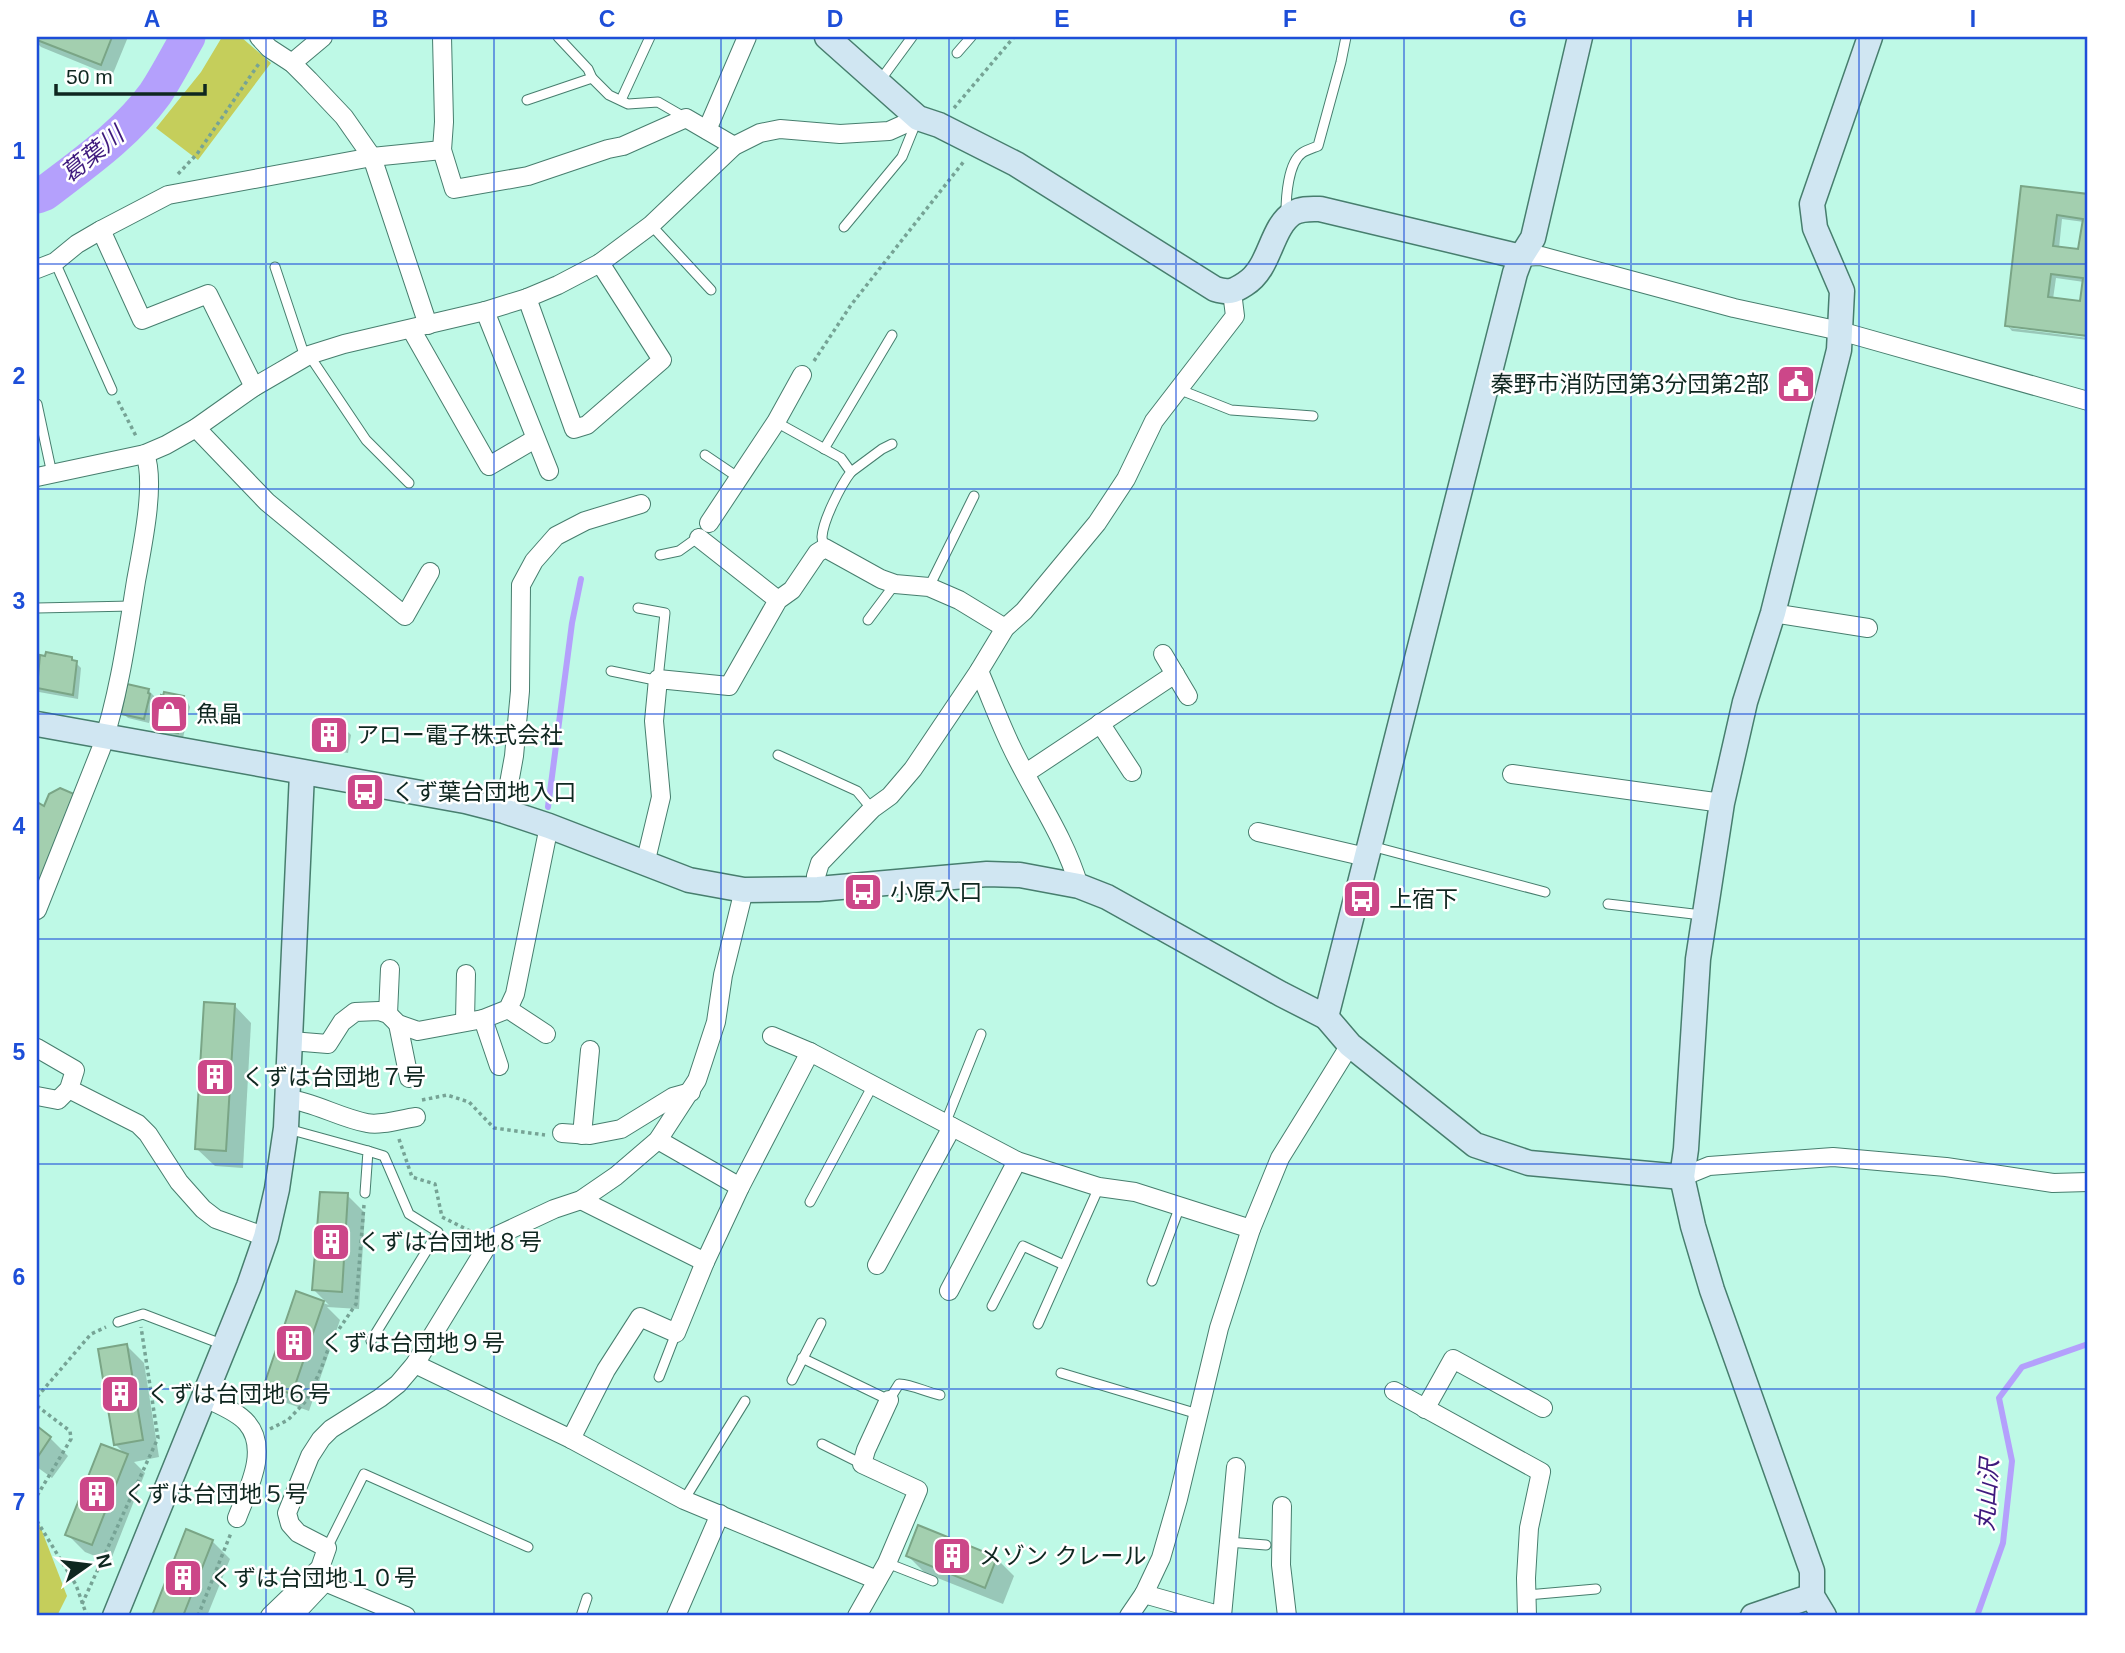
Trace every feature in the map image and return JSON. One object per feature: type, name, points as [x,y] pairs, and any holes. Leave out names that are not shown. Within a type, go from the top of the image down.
[{"type":"street","points":[[292,63],[323,37]]},
{"type":"street","points":[[442,37],[442,150],[454,189],[528,176],[623,146],[686,118],[734,146]]},
{"type":"street","points":[[706,130],[747,37]]},
{"type":"street","points":[[827,37],[878,84],[929,122],[1016,164],[1214,289],[1232,292],[1253,279],[1287,219],[1295,211],[1320,209],[1521,257],[1541,256],[1734,308],[1840,331],[2088,401]]},
{"type":"street","points":[[1326,1017],[1515,273],[1521,257],[1534,238],[1580,37]]},
{"type":"street","points":[[1753,1616],[1818,1606],[1811,1571],[1712,1290],[1682,1177],[1698,959],[1722,803],[1745,702],[1773,613],[1839,350],[1842,291],[1815,228],[1812,204],[1870,37]]},
{"type":"street","points":[[262,40],[292,63],[344,117],[372,158],[420,327],[488,466],[535,439]]},
{"type":"street","points":[[44,476],[145,454],[166,445],[307,356],[344,344],[485,311],[527,298],[600,263],[651,225],[734,146],[760,133],[780,130],[840,134],[889,131],[929,122]]},
{"type":"street","points":[[37,269],[55,262],[77,244],[164,197],[372,158],[442,150]]},
{"type":"street","points":[[101,230],[142,320],[208,294],[254,387]]},
{"type":"street","points":[[527,298],[574,429],[587,425],[662,360],[600,263]]},
{"type":"street","points":[[818,889],[820,863],[872,809],[890,796],[913,769],[1005,628],[1024,611],[1097,523],[1126,479],[1154,421],[1235,316],[1232,292]]},
{"type":"street","points":[[485,311],[549,471]]},
{"type":"street","points":[[778,600],[704,531],[776,422],[802,375]]},
{"type":"street","points":[[196,428],[267,502],[405,616],[430,572]]},
{"type":"street","points":[[37,910],[105,737],[128,635],[145,528],[149,466],[145,454]]},
{"type":"street","points":[[504,811],[520,691],[522,584],[534,561],[556,536],[585,521],[641,505]]},
{"type":"street","points":[[645,864],[661,797],[654,721],[658,679],[729,686],[778,600],[792,590],[817,553],[825,548],[881,579],[895,584],[929,587],[959,600],[1005,628]]},
{"type":"street","points":[[1773,613],[1868,628]]},
{"type":"street","points":[[1163,654],[1188,696]]},
{"type":"street","points":[[979,671],[1011,746],[1060,835],[1079,886]]},
{"type":"street","points":[[1026,773],[1175,674]]},
{"type":"street","points":[[1100,723],[1132,772]]},
{"type":"street","points":[[37,724],[504,811],[689,880],[744,890],[818,889],[987,874],[1020,875],[1079,886],[1107,897],[1326,1017],[1350,1045],[1475,1145],[1529,1163],[1682,1177],[1709,1166],[1833,1157],[1946,1167],[2053,1182],[2088,1182]]},
{"type":"street","points":[[115,1616],[225,1346],[266,1237],[277,1189],[288,1099],[302,773]]},
{"type":"street","points":[[1512,774],[1722,803]]},
{"type":"street","points":[[291,1041],[327,1044],[342,1023],[355,1012],[379,1011],[418,1031],[474,1020],[508,1009],[515,994],[549,826]]},
{"type":"street","points":[[1258,832],[1367,851]]},
{"type":"street","points":[[293,1616],[323,1575],[327,1548],[298,1534],[290,1524],[287,1513],[310,1456],[331,1429],[380,1398],[398,1384],[415,1364],[492,1238],[580,1200],[616,1176],[658,1140],[697,1080],[716,1022],[723,975],[744,890]]},
{"type":"street","points":[[390,968],[393,1019],[409,1078]]},
{"type":"street","points":[[466,974],[474,1020],[499,1066]]},
{"type":"street","points":[[508,1009],[546,1034]]},
{"type":"street","points":[[772,1037],[810,1052],[1017,1161],[1099,1187],[1135,1192],[1251,1229]]},
{"type":"street","points":[[1236,1467],[1223,1616],[1137,1608],[1161,1558],[1219,1328],[1251,1229],[1280,1158],[1350,1045]]},
{"type":"street","points":[[37,1048],[75,1070],[69,1089],[58,1100],[37,1096]]},
{"type":"street","points":[[582,1135],[590,1050]]},
{"type":"street","points":[[571,1439],[606,1370],[639,1317],[676,1333],[740,1187],[810,1052]]},
{"type":"street","points":[[588,1071],[606,1073]]},
{"type":"street","points":[[69,1089],[138,1124],[148,1134],[179,1182],[202,1209],[216,1219],[266,1237]]},
{"type":"street","points":[[562,1133],[590,1135],[621,1129],[673,1097],[691,1092]]},
{"type":"street","points":[[288,1099],[370,1124],[406,1119]]},
{"type":"street","points":[[877,1265],[948,1125]]},
{"type":"street","points":[[658,1140],[740,1187]]},
{"type":"street","points":[[949,1291],[1017,1161]]},
{"type":"street","points":[[580,1200],[705,1262]]},
{"type":"street","points":[[1425,1409],[1453,1359],[1543,1408]]},
{"type":"street","points":[[415,1364],[571,1439],[684,1500],[877,1580]]},
{"type":"street","points":[[1394,1391],[1542,1472],[1529,1528],[1527,1616]]},
{"type":"street","points":[[204,1397],[246,1422],[253,1437],[256,1456],[254,1472],[237,1518]]},
{"type":"street","points":[[857,1616],[887,1563],[918,1490],[862,1464],[889,1400]]},
{"type":"street","points":[[1282,1506],[1281,1565],[1287,1616]]},
{"type":"street","points":[[676,1616],[720,1514]]},
{"type":"street","points":[[270,1616],[323,1575]]},
{"type":"street","points":[[323,1575],[406,1616]]},
{"type":"lane","points":[[558,37],[609,95],[628,104],[658,102],[686,118]]},
{"type":"lane","points":[[621,100],[650,37]]},
{"type":"lane","points":[[878,84],[912,37]]},
{"type":"lane","points":[[957,53],[971,37]]},
{"type":"lane","points":[[1287,219],[1286,197],[1294,163],[1301,153],[1318,146],[1346,37]]},
{"type":"lane","points":[[527,100],[592,78]]},
{"type":"lane","points":[[844,227],[929,122]]},
{"type":"lane","points":[[651,225],[711,290]]},
{"type":"lane","points":[[55,262],[112,390]]},
{"type":"lane","points":[[275,267],[307,356],[366,440],[409,483]]},
{"type":"lane","points":[[824,449],[892,335]]},
{"type":"lane","points":[[1178,389],[1231,410],[1313,416]]},
{"type":"lane","points":[[37,404],[44,476]]},
{"type":"lane","points":[[776,422],[841,458],[851,472]]},
{"type":"lane","points":[[825,548],[822,537],[831,507],[845,479],[892,444]]},
{"type":"lane","points":[[705,455],[739,478]]},
{"type":"lane","points":[[929,587],[974,496]]},
{"type":"lane","points":[[660,555],[679,551],[704,531]]},
{"type":"lane","points":[[868,620],[895,584]]},
{"type":"lane","points":[[37,608],[132,606]]},
{"type":"lane","points":[[611,671],[658,679],[666,613],[638,608]]},
{"type":"lane","points":[[778,755],[857,791],[872,809]]},
{"type":"lane","points":[[1367,851],[1545,892]]},
{"type":"lane","points":[[1608,904],[1704,915]]},
{"type":"lane","points":[[948,1125],[981,1034]]},
{"type":"lane","points":[[810,1202],[873,1085]]},
{"type":"lane","points":[[286,1128],[384,1156],[409,1214],[438,1232],[371,1341]]},
{"type":"lane","points":[[365,1193],[368,1151]]},
{"type":"lane","points":[[1038,1324],[1099,1187]]},
{"type":"lane","points":[[1152,1281],[1180,1206]]},
{"type":"lane","points":[[992,1306],[1023,1246],[1065,1265]]},
{"type":"lane","points":[[117,1322],[143,1314],[225,1346]]},
{"type":"lane","points":[[792,1380],[821,1323]]},
{"type":"lane","points":[[659,1377],[676,1333]]},
{"type":"lane","points":[[803,1358],[889,1400],[899,1384],[915,1385],[940,1395]]},
{"type":"lane","points":[[1061,1373],[1198,1414]]},
{"type":"lane","points":[[684,1500],[746,1401]]},
{"type":"lane","points":[[821,1444],[862,1464]]},
{"type":"lane","points":[[327,1548],[364,1474],[528,1547]]},
{"type":"lane","points":[[1228,1542],[1266,1545]]},
{"type":"lane","points":[[887,1563],[933,1581]]},
{"type":"lane","points":[[1527,1595],[1596,1589]]},
{"type":"lane","points":[[581,1616],[587,1598]]},
{"type":"path","points":[[929,122],[1014,37]]},
{"type":"path","points":[[164,197],[166,186],[197,154],[262,40]]},
{"type":"path","points":[[802,375],[806,373],[850,304],[972,150]]},
{"type":"path","points":[[112,390],[145,454]]},
{"type":"path","points":[[491,1241],[442,1217],[435,1184],[412,1177],[406,1119],[423,1099],[447,1095],[469,1102],[494,1128],[556,1136],[562,1133]]},
{"type":"path","points":[[253,1437],[288,1420],[306,1401],[331,1341],[356,1304],[365,1193]]},
{"type":"path","points":[[82,1604],[158,1438],[139,1315]]},
{"type":"path","points":[[37,1397],[91,1334],[117,1322]]},
{"type":"path","points":[[37,1406],[69,1431],[71,1439],[37,1496]]},
{"type":"path","points":[[198,1616],[237,1518]]},
{"type":"path","points":[[37,1521],[76,1585],[87,1616]]},
{"type":"green space","points":[[222,37],[241,37],[271,63],[198,160],[156,128],[201,72]]},
{"type":"green space","points":[[37,1518],[67,1596],[57,1616],[37,1616]]},
{"type":"building","points":[[37,37],[112,37],[101,65],[37,40]]},
{"type":"building","points":[[2021,186],[2088,194],[2088,336],[2005,326]],"holes":[[[2057,215],[2083,219],[2078,249],[2053,246]],[[2051,274],[2083,278],[2080,301],[2048,297]]]},
{"type":"building","points":[[46,652],[72,657],[72,660],[77,661],[73,695],[37,688],[40,655],[45,656]]},
{"type":"building","points":[[127,684],[149,689],[144,719],[121,714]]},
{"type":"building","name":"魚晶","points":[[164,692],[184,696],[178,733],[154,728]]},
{"type":"building","name":"アロー電子株式会社","points":[[315,722],[346,727],[343,748],[312,743]]},
{"type":"building","points":[[60,788],[74,794],[37,887],[37,802],[44,806],[49,794]]},
{"type":"building","name":"くずは台団地７号","points":[[204,1002],[235,1004],[226,1151],[195,1149]]},
{"type":"building","name":"くずは台団地８号","points":[[320,1192],[348,1193],[342,1292],[312,1290]]},
{"type":"building","name":"くずは台団地９号","points":[[296,1291],[324,1301],[292,1394],[264,1385]]},
{"type":"building","name":"くずは台団地６号","points":[[127,1344],[143,1440],[114,1445],[98,1349]]},
{"type":"building","points":[[37,1426],[51,1437],[37,1458]]},
{"type":"building","name":"くずは台団地５号","points":[[101,1444],[128,1454],[92,1545],[65,1535]]},
{"type":"building","name":"メゾン クレール","points":[[918,1525],[997,1557],[985,1588],[906,1556]]},
{"type":"building","name":"くずは台団地１０号","points":[[186,1529],[213,1540],[183,1616],[152,1616]]},
{"type":"waterway","name":"葛葉川","points":[[37,196],[45,193],[89,159],[144,109],[188,37]]},
{"type":"waterway","points":[[548,807],[572,623],[581,579]]},
{"type":"waterway","name":"丸山沢","points":[[1977,1616],[2003,1543],[2012,1461],[1999,1398],[2022,1367],[2088,1344]]},
{"type":"place","name":"秦野市消防団第3分団第2部","points":[[1796,384]]},
{"type":"place","name":"魚晶","points":[[169,714]]},
{"type":"place","name":"アロー電子株式会社","points":[[329,735]]},
{"type":"place","name":"くず葉台団地入口","points":[[365,792]]},
{"type":"place","name":"小原入口","points":[[863,892]]},
{"type":"place","name":"上宿下","points":[[1362,899]]},
{"type":"place","name":"くずは台団地７号","points":[[215,1077]]},
{"type":"place","name":"くずは台団地８号","points":[[331,1242]]},
{"type":"place","name":"くずは台団地９号","points":[[294,1343]]},
{"type":"place","name":"くずは台団地６号","points":[[120,1394]]},
{"type":"place","name":"くずは台団地５号","points":[[97,1494]]},
{"type":"place","name":"メゾン クレール","points":[[952,1556]]},
{"type":"place","name":"くずは台団地１０号","points":[[183,1578]]}]
